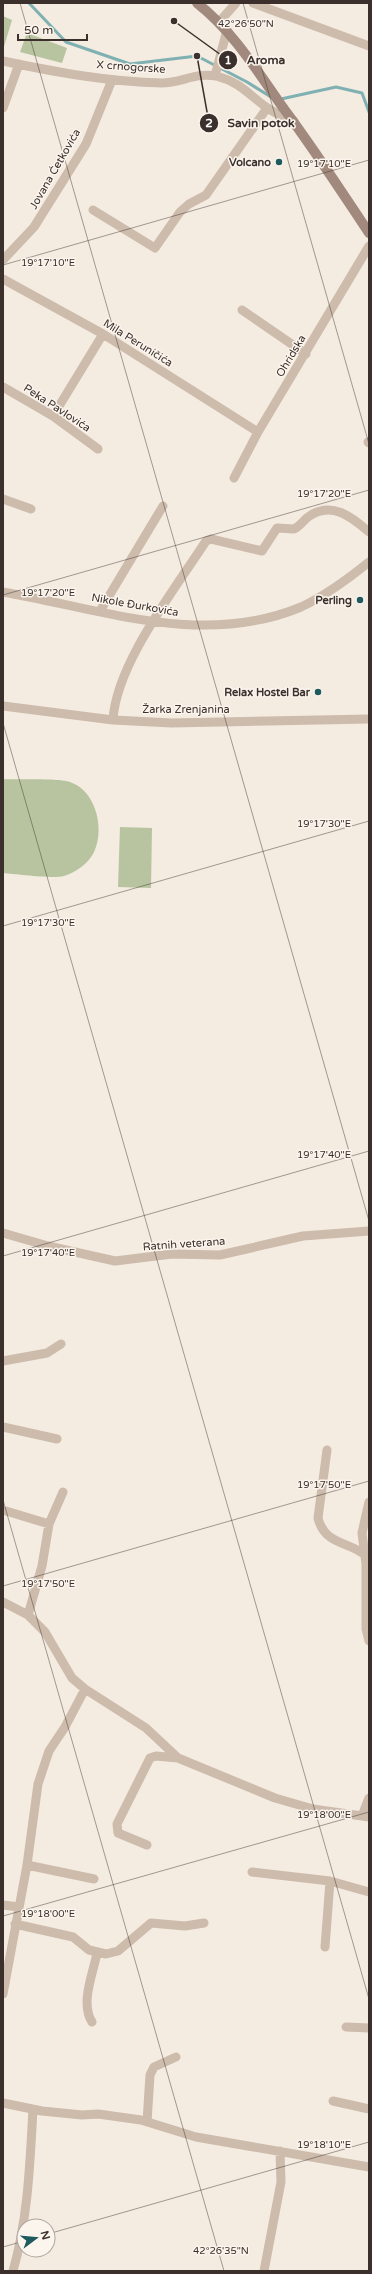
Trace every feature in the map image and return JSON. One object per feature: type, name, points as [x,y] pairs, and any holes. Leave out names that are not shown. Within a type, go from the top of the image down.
[{"type":"street","points":[[197,3],[220,21],[227,30],[294,121],[369,233]]},
{"type":"street","points":[[220,21],[236,3]]},
{"type":"street","points":[[253,3],[369,46]]},
{"type":"street","points":[[216,73],[227,30]]},
{"type":"street","name":"X crnogorske","points":[[3,61],[112,80],[164,83],[216,73],[234,81],[249,91],[267,108],[294,121]]},
{"type":"street","points":[[3,108],[19,64]]},
{"type":"street","name":"Jovana Ćetkovića","points":[[3,260],[34,227],[86,144],[112,80]]},
{"type":"street","points":[[93,210],[155,248],[180,212],[189,204],[206,195],[267,108]]},
{"type":"street","name":"Ohridska","points":[[234,478],[258,432],[306,354],[369,246]]},
{"type":"street","name":"Mila Peruničića","points":[[3,278],[103,334],[258,432]]},
{"type":"street","points":[[242,310],[306,354]]},
{"type":"street","points":[[52,416],[103,334]]},
{"type":"street","name":"Peka Pavlovića","points":[[3,387],[52,416],[98,449]]},
{"type":"street","points":[[3,499],[32,509]]},
{"type":"street","points":[[100,611],[163,506]]},
{"type":"street","points":[[113,720],[115,701],[121,681],[153,622],[206,541],[211,539],[262,551],[278,528],[298,527],[308,517],[326,510],[340,511],[353,518],[369,532]]},
{"type":"street","name":"Nikole Đurkovića","points":[[3,592],[153,622],[188,626],[230,626],[271,617],[310,602],[369,562]]},
{"type":"street","name":"Žarka Zrenjanina","points":[[3,706],[113,720],[172,723],[369,719]]},
{"type":"street","name":"Ratnih veterana","points":[[3,1233],[54,1248],[115,1261],[172,1254],[220,1255],[303,1236],[369,1230]]},
{"type":"street","points":[[3,1362],[47,1353],[61,1344]]},
{"type":"street","points":[[3,1427],[57,1439]]},
{"type":"street","points":[[326,1450],[318,1518],[320,1524],[326,1533],[341,1544],[360,1550],[367,1557]]},
{"type":"street","points":[[28,1615],[40,1572],[49,1524],[62,1492]]},
{"type":"street","points":[[369,1502],[362,1533],[367,1557],[366,1629],[369,1641]]},
{"type":"street","points":[[6,1511],[49,1524]]},
{"type":"street","points":[[3,1602],[28,1615],[45,1632],[72,1678],[85,1689],[146,1728],[178,1758]]},
{"type":"street","points":[[3,1994],[27,1865],[38,1784],[49,1751],[65,1727],[85,1689]]},
{"type":"street","points":[[147,1845],[118,1833],[117,1824],[150,1758],[156,1756],[178,1758],[275,1798],[313,1809],[366,1817],[369,1798]]},
{"type":"street","points":[[27,1865],[94,1879]]},
{"type":"street","points":[[252,1872],[330,1881],[369,1892]]},
{"type":"street","points":[[325,1947],[330,1881]]},
{"type":"street","points":[[3,1904],[19,1907]]},
{"type":"street","points":[[15,1924],[73,1937],[89,1950],[97,1953],[118,1951],[151,1923],[186,1926],[204,1923]]},
{"type":"street","points":[[92,2022],[86,2010],[97,1953]]},
{"type":"street","points":[[346,2027],[369,2028]]},
{"type":"street","points":[[147,2122],[150,2075],[154,2067],[176,2057]]},
{"type":"street","points":[[333,2101],[369,2109]]},
{"type":"street","points":[[3,2103],[33,2110],[82,2115],[104,2115],[147,2122],[196,2137],[369,2167]]},
{"type":"street","points":[[13,2271],[17,2256],[30,2171],[33,2110]]},
{"type":"street","points":[[264,2271],[281,2182],[280,2151]]},
{"type":"green space","points":[[3,16],[12,20],[3,50]]},
{"type":"green space","points":[[27,33],[67,48],[62,63],[20,52]]},
{"type":"green space","points":[[3,779],[70,782],[86,793],[96,811],[99,832],[94,852],[85,864],[73,873],[59,877],[3,873]]},
{"type":"green space","points":[[120,827],[152,828],[151,888],[118,887]]},
{"type":"waterway","points":[[29,3],[66,42],[130,64],[197,56],[247,82],[271,97]]},
{"type":"waterway","points":[[281,99],[336,87],[362,93],[369,112]]},
{"type":"place","name":"Aroma","points":[[174,21]]},
{"type":"place","name":"Savin potok","points":[[197,56]]},
{"type":"place","name":"Volcano","points":[[279,162]]},
{"type":"place","name":"Perling","points":[[360,600]]},
{"type":"place","name":"Relax Hostel Bar","points":[[318,692]]}]
